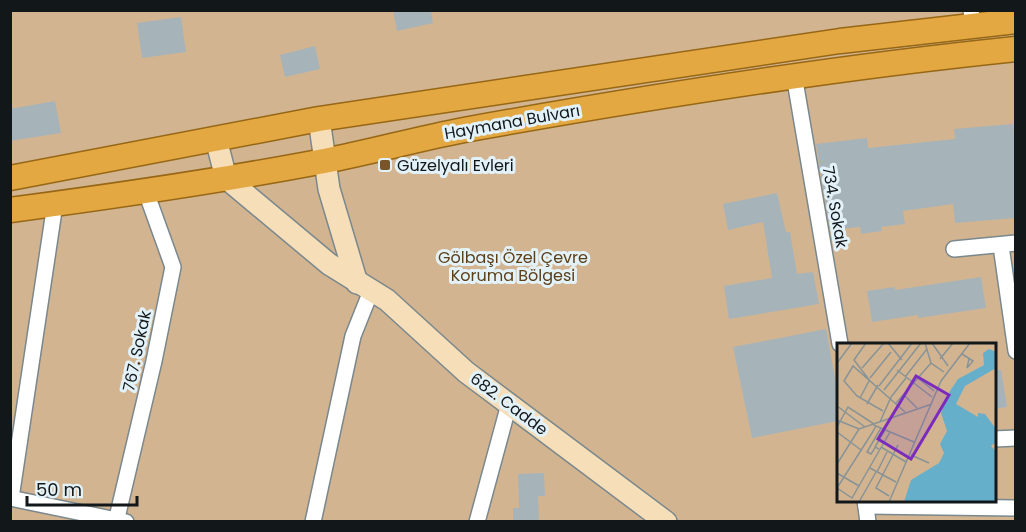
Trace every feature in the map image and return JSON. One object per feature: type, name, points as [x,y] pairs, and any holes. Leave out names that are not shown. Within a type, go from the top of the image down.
[{"type":"highway","name":"Haymana Bulvarı","points":[[10,178],[319,118],[840,41],[972,18],[1016,21]]},
{"type":"highway","name":"Haymana Bulvarı","points":[[10,210],[146,192],[324,161],[461,130],[794,75],[1016,49]]},
{"type":"main road","points":[[319,118],[324,161],[338,222],[364,287]]},
{"type":"main road","points":[[216,139],[226,178]]},
{"type":"main road","name":"682. Cadde","points":[[226,178],[329,264],[387,300],[466,372],[666,522]]},
{"type":"street","name":"734. Sokak","points":[[794,75],[840,343]]},
{"type":"street","name":"767. Sokak","points":[[120,521],[173,267],[146,192]]},
{"type":"street","points":[[55,204],[11,498],[120,521]]},
{"type":"street","points":[[954,249],[1008,244],[1016,351]]},
{"type":"street","points":[[313,522],[364,287]]},
{"type":"street","points":[[477,522],[509,404]]},
{"type":"street","points":[[996,439],[1016,438]]},
{"type":"street","points":[[867,510],[1016,508]]},
{"type":"green space","name":"Gölbaşı Özel Çevre Koruma Bölgesi","points":[[10,11],[1015,11],[1015,521],[11,521]]},
{"type":"building","points":[[393,10],[431,10],[433,23],[397,31]]},
{"type":"building","points":[[181,17],[186,52],[142,58],[137,23]]},
{"type":"building","points":[[315,46],[320,69],[285,77],[280,55]]},
{"type":"building","points":[[55,101],[61,133],[10,141],[10,109]]},
{"type":"building","points":[[1013,124],[1016,152],[1016,218],[955,223],[953,204],[903,211],[905,224],[881,227],[882,231],[861,234],[860,227],[830,230],[816,144],[867,138],[868,148],[955,139],[954,129]]},
{"type":"building","points":[[777,193],[786,232],[790,232],[797,274],[813,272],[819,304],[729,319],[724,286],[772,278],[763,222],[728,230],[723,204]]},
{"type":"building","points":[[981,277],[986,308],[872,322],[867,291],[895,287],[895,290]]},
{"type":"building","points":[[826,329],[837,389],[837,421],[752,438],[733,347]]},
{"type":"building","points":[[996,370],[1001,370],[1007,407],[996,409]]},
{"type":"building","points":[[544,473],[545,496],[538,496],[539,522],[513,522],[513,508],[519,508],[518,474]]},
{"type":"place","name":"Güzelyalı Evleri","points":[[385,165]]}]
